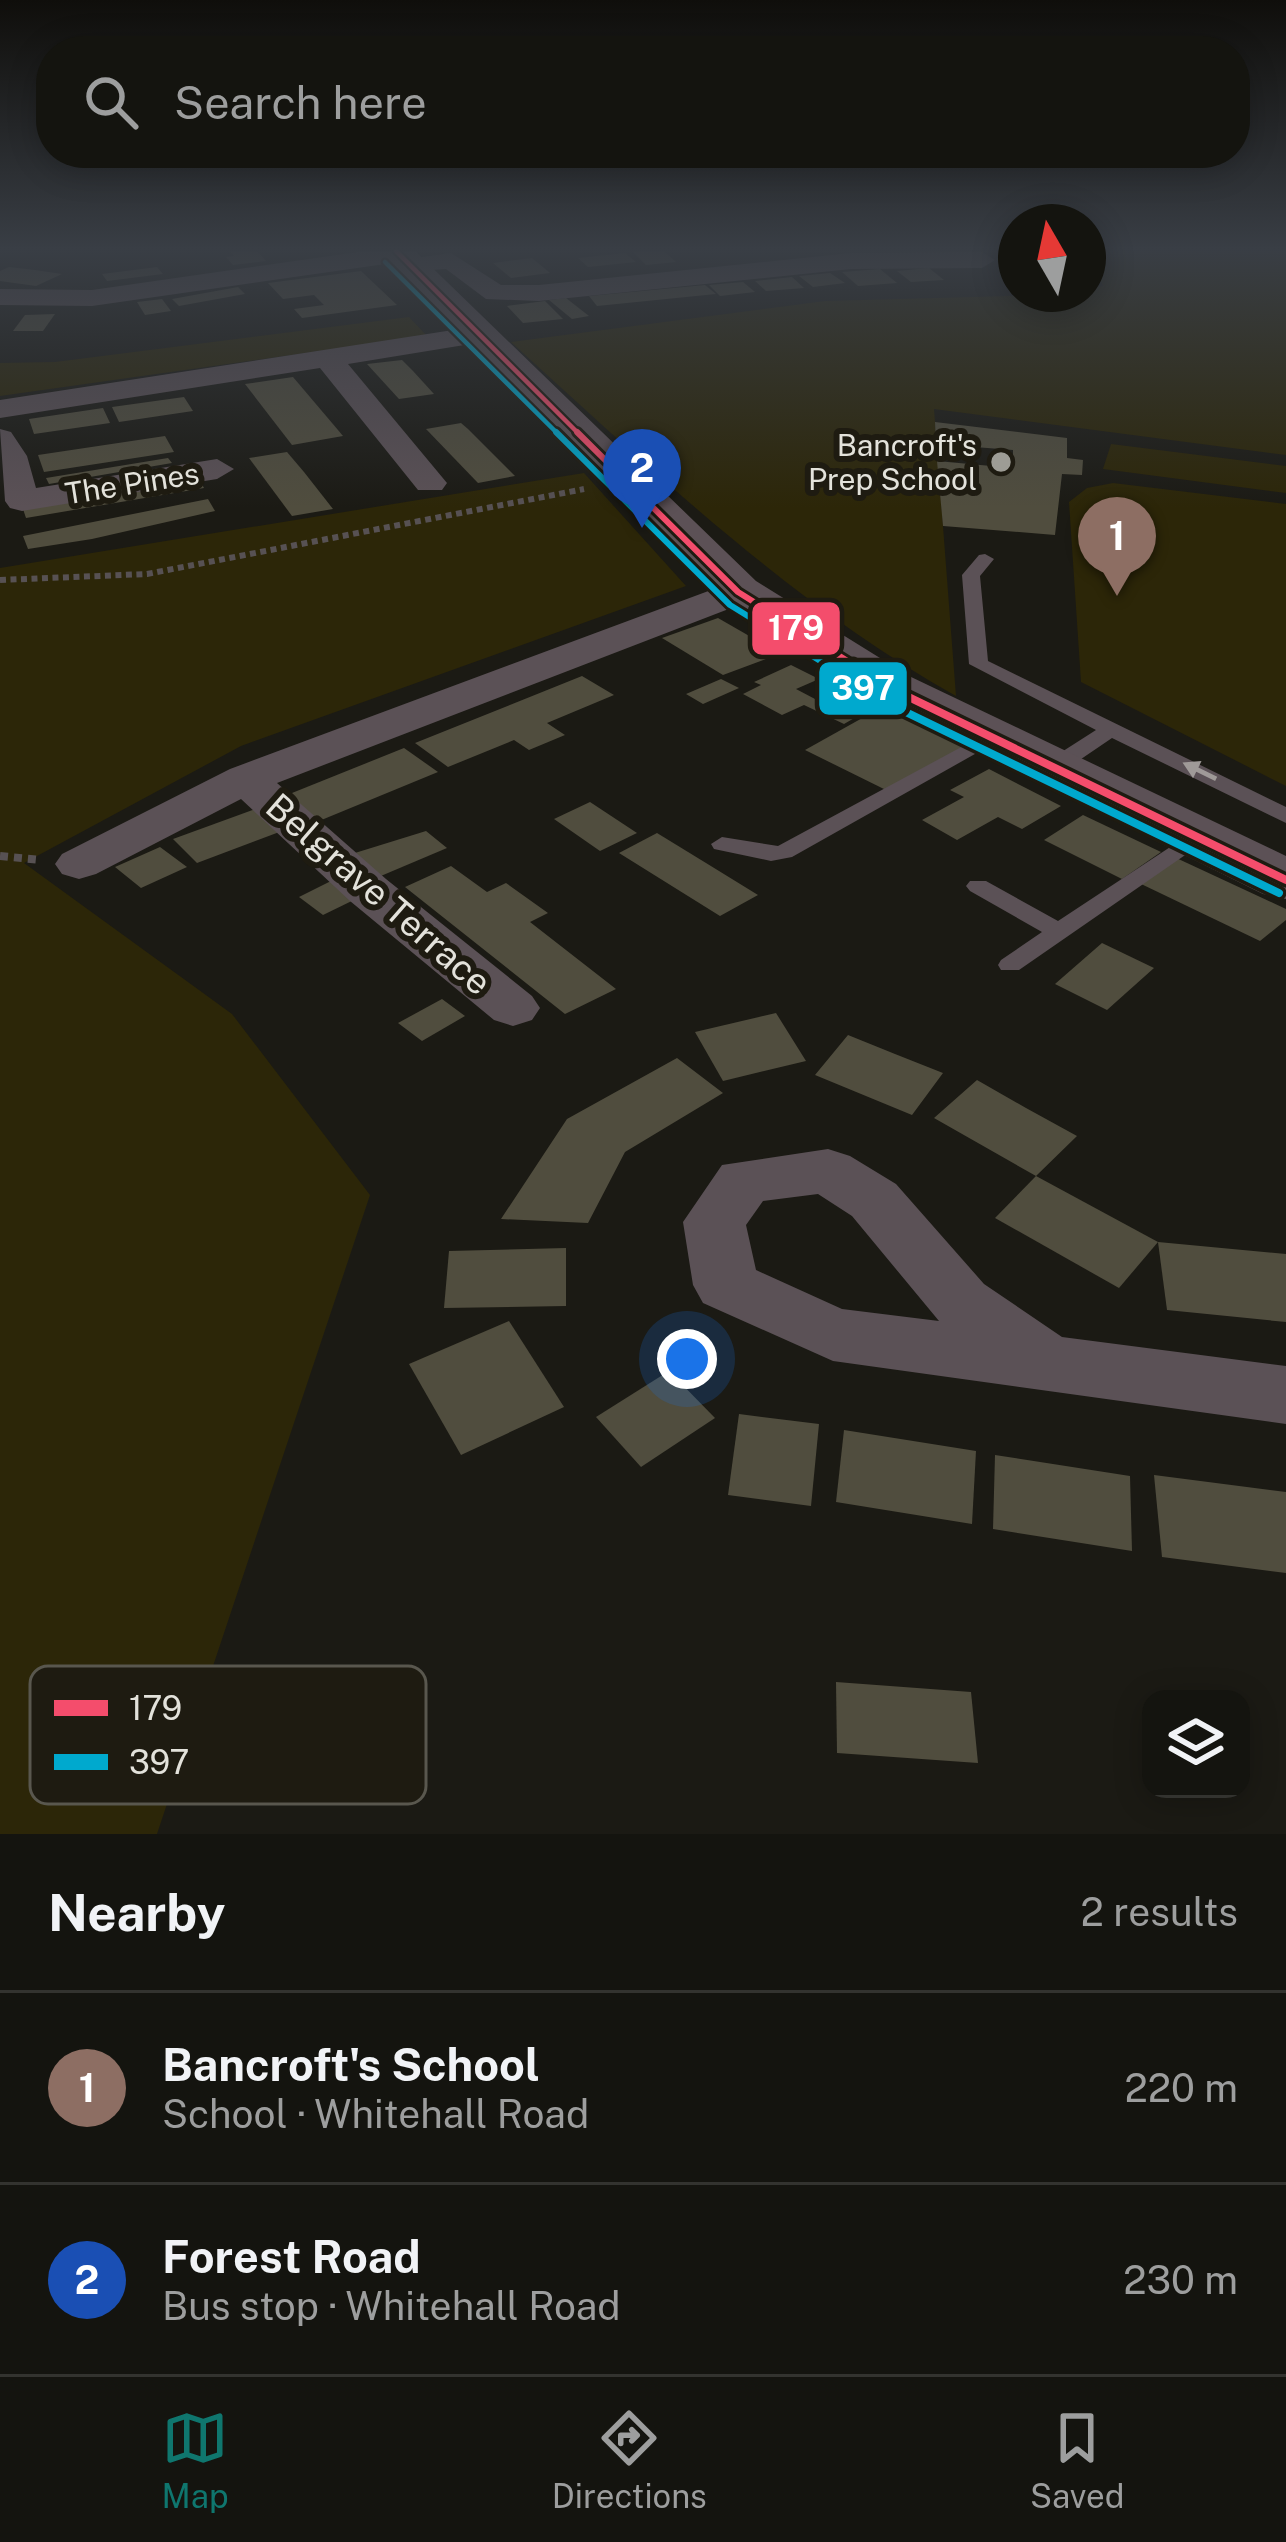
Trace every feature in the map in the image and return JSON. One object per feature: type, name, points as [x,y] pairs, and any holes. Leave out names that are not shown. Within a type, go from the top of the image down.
[{"type":"main road","points":[[503,337],[625,480],[738,592],[890,688],[1286,880]]},
{"type":"street","points":[[0,410],[326,357],[395,337]]},
{"type":"street","points":[[326,357],[430,483]]},
{"type":"street","name":"The Pines","points":[[4,451],[22,501],[217,470]]},
{"type":"street","points":[[79,864],[246,779],[738,592]]},
{"type":"street","name":"Belgrave Terrace","points":[[246,779],[368,890],[513,1008]]},
{"type":"street","points":[[1052,1367],[961,1302],[874,1199],[828,1172],[744,1181],[714,1222],[726,1286],[833,1334],[1052,1367],[1286,1396]]},
{"type":"lane","points":[[985,559],[971,575],[979,664],[1286,816]]},
{"type":"lane","points":[[1054,767],[1112,728]]},
{"type":"lane","points":[[722,844],[771,854],[784,852],[991,736]]},
{"type":"lane","points":[[1010,965],[1196,836]]},
{"type":"lane","points":[[978,886],[1058,931]]},
{"type":"path","points":[[0,580],[147,574],[523,504],[625,480]]},
{"type":"shaded area","points":[[255,337],[423,337],[0,396],[0,363],[55,362]]},
{"type":"shaded area","points":[[552,337],[1286,337],[1286,455],[934,409],[956,696],[836,619],[670,485],[511,342]]},
{"type":"shaded area","points":[[1111,444],[1286,466],[1286,493],[1103,469]]},
{"type":"shaded area","points":[[584,473],[686,586],[241,746],[24,863],[232,1014],[370,1195],[213,1666],[30,1666],[30,1804],[167,1804],[157,1834],[0,1834],[0,568]]},
{"type":"shaded area","points":[[1113,483],[1286,504],[1286,786],[1081,682],[1069,502],[1087,488]]},
{"type":"building","points":[[402,360],[434,394],[399,399],[367,364]]},
{"type":"building","points":[[293,377],[343,436],[292,445],[245,384]]},
{"type":"building","points":[[184,397],[193,411],[119,422],[112,407]]},
{"type":"building","points":[[103,408],[110,423],[34,434],[29,419]]},
{"type":"building","points":[[935,422],[1067,438],[1067,458],[1083,460],[1082,475],[1062,474],[1055,535],[943,526],[937,461],[1013,468],[1013,450],[936,444]]},
{"type":"building","points":[[461,423],[515,476],[478,483],[426,429]]},
{"type":"building","points":[[165,436],[174,452],[44,472],[38,455]]},
{"type":"building","points":[[287,452],[333,509],[292,516],[249,458]]},
{"type":"building","points":[[168,458],[172,463],[49,484],[46,478]]},
{"type":"building","points":[[200,481],[204,488],[26,518],[23,509]]},
{"type":"building","points":[[208,499],[215,511],[92,539],[28,549],[23,536]]},
{"type":"building","points":[[718,618],[779,654],[723,675],[662,638]]},
{"type":"building","points":[[791,665],[819,679],[796,689],[815,699],[844,683],[884,701],[844,724],[804,705],[782,715],[743,694],[761,685],[754,682]]},
{"type":"building","points":[[582,676],[614,695],[547,723],[565,735],[529,750],[514,740],[448,767],[415,743]]},
{"type":"building","points":[[721,679],[739,688],[703,704],[686,694]]},
{"type":"building","points":[[882,707],[967,746],[890,792],[805,750]]},
{"type":"building","points":[[404,748],[438,772],[319,821],[287,795]]},
{"type":"building","points":[[989,769],[1061,806],[1022,829],[998,817],[957,840],[922,820],[964,797],[950,790]]},
{"type":"building","points":[[590,802],[637,833],[600,851],[554,819]]},
{"type":"building","points":[[266,805],[290,828],[197,863],[173,839]]},
{"type":"building","points":[[1083,815],[1161,852],[1122,879],[1044,840]]},
{"type":"building","points":[[426,831],[447,848],[369,881],[342,857]]},
{"type":"building","points":[[657,833],[758,895],[720,916],[619,853]]},
{"type":"building","points":[[160,847],[187,867],[141,888],[115,867]]},
{"type":"building","points":[[1172,856],[1286,909],[1286,920],[1260,941],[1137,882]]},
{"type":"building","points":[[451,866],[487,892],[506,883],[548,913],[530,922],[616,989],[565,1014],[405,887]]},
{"type":"building","points":[[337,878],[362,896],[323,915],[299,897]]},
{"type":"building","points":[[1102,943],[1154,968],[1107,1010],[1055,984]]},
{"type":"building","points":[[442,999],[465,1016],[422,1041],[398,1023]]},
{"type":"building","points":[[776,1013],[806,1061],[723,1081],[695,1032]]},
{"type":"building","points":[[848,1035],[943,1073],[912,1115],[815,1075]]},
{"type":"building","points":[[677,1058],[723,1093],[625,1152],[588,1223],[501,1219],[567,1119]]},
{"type":"building","points":[[977,1080],[1077,1136],[1036,1176],[934,1118]]},
{"type":"building","points":[[1036,1176],[1158,1242],[1119,1288],[995,1218]]},
{"type":"building","points":[[1158,1242],[1286,1254],[1286,1322],[1167,1310]]},
{"type":"building","points":[[566,1248],[566,1306],[444,1308],[449,1251]]},
{"type":"building","points":[[509,1321],[564,1407],[461,1455],[409,1364]]},
{"type":"building","points":[[669,1371],[715,1418],[641,1467],[596,1417]]},
{"type":"building","points":[[739,1414],[819,1424],[811,1506],[728,1495]]},
{"type":"building","points":[[844,1430],[976,1451],[972,1524],[836,1502]]},
{"type":"building","points":[[995,1455],[1130,1476],[1132,1551],[993,1529]]},
{"type":"building","points":[[1154,1475],[1286,1492],[1286,1573],[1162,1557]]},
{"type":"building","points":[[836,1682],[971,1692],[978,1763],[837,1753]]},
{"type":"transit line","name":"397","points":[[460,337],[730,605],[883,701],[1279,893]]},
{"type":"transit line","name":"179","points":[[482,337],[738,592],[890,688],[1286,880]]},
{"type":"place","name":"Bancroft's Prep School","points":[[1001,462]]},
{"type":"place","name":"Forest Road","points":[[642,528]]},
{"type":"place","name":"Bancroft's School","points":[[1117,596]]}]
